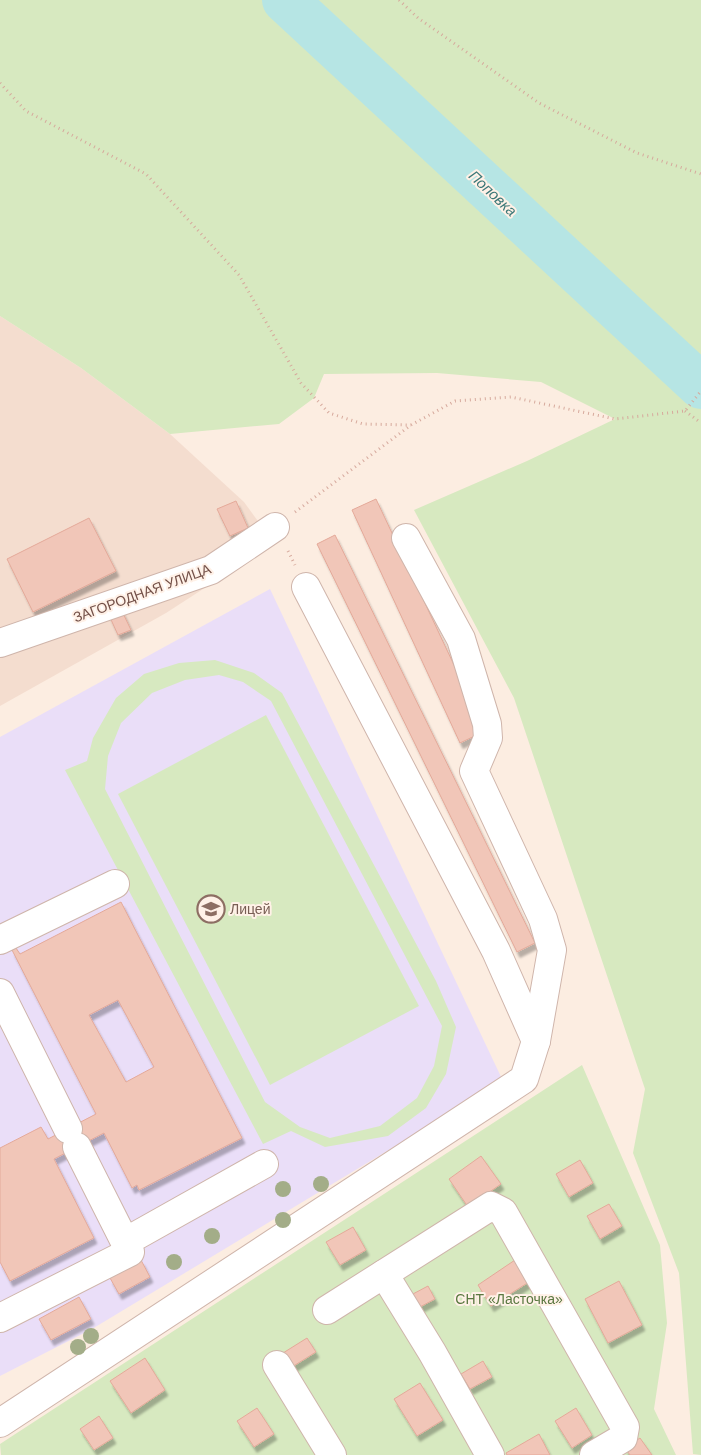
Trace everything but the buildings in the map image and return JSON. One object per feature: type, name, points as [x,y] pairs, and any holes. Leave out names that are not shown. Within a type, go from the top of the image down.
[{"type":"street","name":"ЗАГОРОДНАЯ УЛИЦА","points":[[0,643],[211,570],[275,527]]},
{"type":"street","points":[[0,1423],[524,1080],[536,1041],[552,950],[543,919],[474,771],[488,738],[487,724],[461,639],[406,538]]},
{"type":"street","points":[[306,587],[496,951],[536,1041]]},
{"type":"street","points":[[0,940],[115,884]]},
{"type":"street","points":[[0,993],[130,1252],[0,1318]]},
{"type":"street","points":[[125,1242],[264,1164]]},
{"type":"street","points":[[327,1310],[491,1206],[503,1212],[625,1427],[624,1438],[594,1455]]},
{"type":"street","points":[[384,1274],[432,1352],[490,1455]]},
{"type":"street","points":[[277,1365],[332,1455]]},
{"type":"path","points":[[400,0],[418,18],[539,103],[637,153],[701,174]]},
{"type":"path","points":[[0,83],[26,111],[146,174],[240,275],[301,383],[329,413],[363,424],[411,425]]},
{"type":"path","points":[[685,412],[701,391]]},
{"type":"path","points":[[306,587],[275,527],[411,425],[455,401],[511,397],[615,419],[685,412],[701,423]]},
{"type":"shaded area","points":[[0,316],[81,368],[170,434],[244,502],[274,543],[166,613],[0,706]]},
{"type":"shaded area","name":"Лицей","points":[[270,589],[503,1081],[92,1329],[0,1376],[0,737]]},
{"type":"green space","points":[[0,0],[701,0],[701,1455],[693,1454],[679,1273],[633,1153],[645,1089],[514,698],[414,510],[527,461],[615,419],[541,382],[437,373],[324,374],[314,398],[279,424],[170,434],[81,368],[0,316]]},
{"type":"green space","points":[[215,660],[254,673],[282,693],[436,981],[456,1027],[446,1074],[426,1108],[388,1136],[325,1147],[291,1131],[263,1144],[65,770],[87,761],[93,738],[116,698],[144,674],[179,663]],"holes":[[[219,675],[243,682],[271,701],[442,1026],[434,1066],[417,1098],[380,1126],[330,1138],[300,1127],[265,1102],[105,789],[108,756],[121,723],[152,693],[185,680]]]},
{"type":"green space","points":[[266,715],[419,1006],[270,1085],[118,794]]},
{"type":"green space","name":"СНТ «Ласточка»","points":[[582,1065],[660,1245],[667,1323],[654,1409],[676,1455],[1,1455],[0,1444]]},
{"type":"waterway","name":"Поповка","points":[[285,0],[701,386]]},
{"type":"place","name":"Лицей","points":[[211,909]]}]
